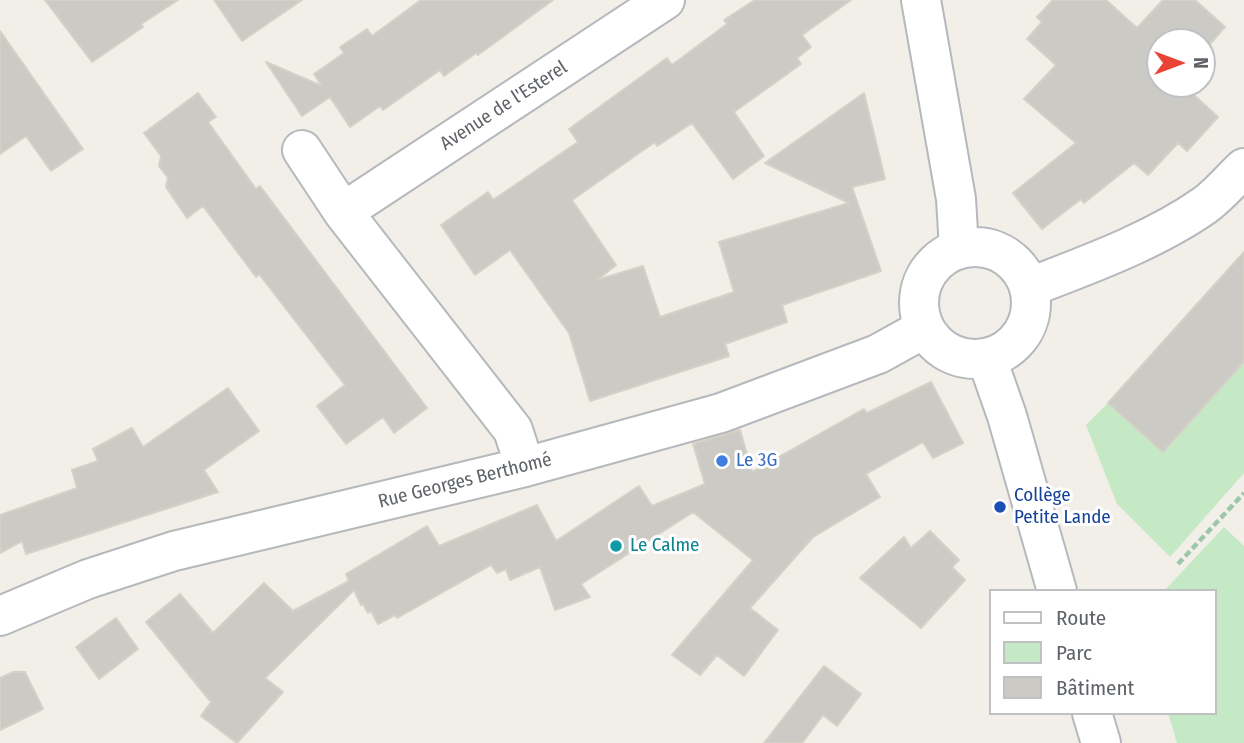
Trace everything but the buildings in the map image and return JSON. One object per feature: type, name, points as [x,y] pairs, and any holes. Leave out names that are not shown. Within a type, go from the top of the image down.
[{"type":"street","name":"Avenue de l'Esterel","points":[[343,212],[665,0]]},
{"type":"street","points":[[921,0],[956,199],[959,249]]},
{"type":"street","points":[[302,150],[343,212],[513,430],[525,467]]},
{"type":"street","points":[[1030,287],[1085,266],[1154,234],[1206,204],[1244,168]]},
{"type":"street","points":[[983,247],[998,251],[1012,260],[1030,287],[1032,305],[1028,324],[1018,340],[1005,352],[987,359],[968,360],[950,355],[935,343],[925,328],[919,311],[919,293],[925,277],[945,255],[959,249],[983,247]]},
{"type":"street","name":"Rue Georges Berthomé","points":[[0,616],[88,579],[174,551],[525,467],[721,413],[878,354],[925,328]]},
{"type":"street","points":[[987,359],[1007,416],[1056,589]]},
{"type":"street","points":[[1093,715],[1101,743]]},
{"type":"path","points":[[1178,564],[1244,493]]},
{"type":"green space","points":[[1244,362],[1244,473],[1170,557],[1117,504],[1086,425],[1108,403],[1164,452]]},
{"type":"green space","points":[[1224,527],[1244,546],[1244,743],[1177,743],[1169,715],[1216,715],[1216,589],[1166,589]]},
{"type":"place","name":"Le 3G","points":[[722,461]]},
{"type":"place","name":"Collège Petite Lande","points":[[1000,507]]},
{"type":"place","name":"Le Calme","points":[[616,546]]}]
